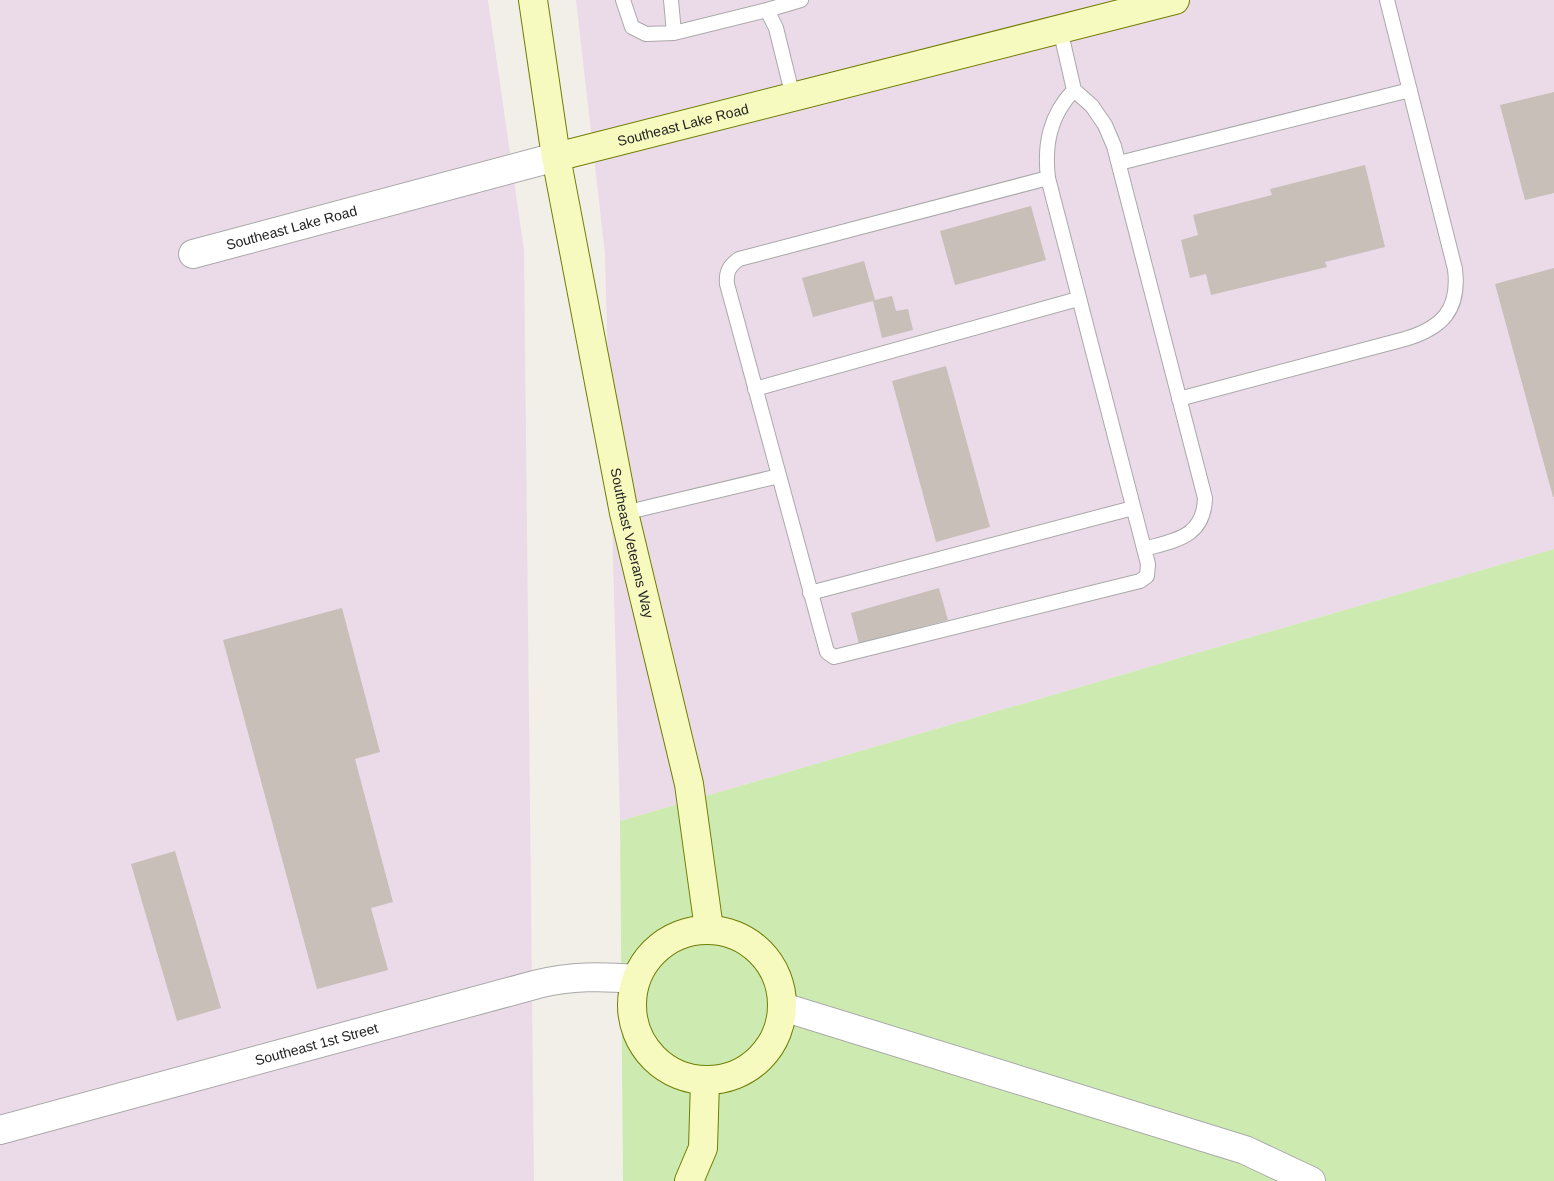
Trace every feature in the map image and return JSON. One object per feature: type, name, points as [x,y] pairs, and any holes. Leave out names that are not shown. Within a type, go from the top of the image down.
[{"type":"main road","name":"Southeast Veterans Way","points":[[533,0],[556,157],[624,513],[687,776],[709,929]]},
{"type":"main road","name":"Southeast Lake Road","points":[[556,157],[1175,0]]},
{"type":"main road","points":[[709,929],[733,934],[753,945],[770,962],[780,984],[783,1008],[779,1031],[767,1052],[750,1068],[728,1078],[705,1081],[681,1077],[661,1065],[644,1048],[634,1026],[631,1003],[635,979],[647,959],[664,942],[686,932],[709,929]]},
{"type":"main road","points":[[689,1181],[703,1148],[705,1081]]},
{"type":"street","name":"Southeast Lake Road","points":[[193,254],[556,157]]},
{"type":"street","name":"Southeast 1st Street","points":[[0,1130],[538,984],[566,978],[599,976],[635,979]]},
{"type":"street","points":[[783,1008],[1245,1150],[1311,1181]]},
{"type":"lane","points":[[623,0],[632,27],[646,34],[674,33],[801,0]]},
{"type":"lane","points":[[672,0],[674,33]]},
{"type":"lane","points":[[1179,399],[1404,339],[1420,334],[1445,318],[1453,302],[1457,285],[1455,269],[1388,0]]},
{"type":"lane","points":[[767,10],[776,28],[793,97]]},
{"type":"lane","points":[[1060,29],[1074,90],[1092,106],[1114,146],[1205,498],[1203,518],[1198,526],[1186,535],[1144,549]]},
{"type":"lane","points":[[1048,178],[739,259],[730,266],[726,275],[727,284],[826,652],[834,657],[845,656],[1140,581],[1146,576],[1148,564],[1048,178],[1047,150],[1052,122],[1064,101],[1074,90]]},
{"type":"lane","points":[[1119,163],[1410,90]]},
{"type":"lane","points":[[755,389],[1078,299]]},
{"type":"lane","points":[[624,513],[779,476]]},
{"type":"lane","points":[[810,594],[1133,508]]},
{"type":"shaded area","points":[[0,0],[488,0],[524,250],[534,1181],[0,1181]]},
{"type":"shaded area","points":[[576,0],[1554,0],[1554,549],[620,821],[605,254]]},
{"type":"green space","points":[[1554,549],[1554,1181],[623,1181],[620,821]]},
{"type":"building","points":[[1554,92],[1554,193],[1525,200],[1500,105]]},
{"type":"building","points":[[1365,165],[1385,247],[1325,262],[1327,267],[1211,295],[1206,274],[1190,278],[1181,240],[1198,235],[1193,215],[1272,195],[1270,189]]},
{"type":"building","points":[[1031,206],[1046,260],[955,285],[940,231]]},
{"type":"building","points":[[864,261],[875,300],[892,296],[896,311],[908,309],[913,330],[882,338],[873,301],[813,317],[802,278]]},
{"type":"building","points":[[1554,268],[1554,497],[1553,497],[1495,284]]},
{"type":"building","points":[[946,366],[990,527],[936,542],[892,381]]},
{"type":"building","points":[[939,588],[948,620],[859,644],[851,613]]},
{"type":"building","points":[[342,608],[380,752],[355,759],[393,902],[371,908],[388,970],[317,989],[223,640]]},
{"type":"building","points":[[175,851],[221,1008],[177,1021],[131,864]]}]
